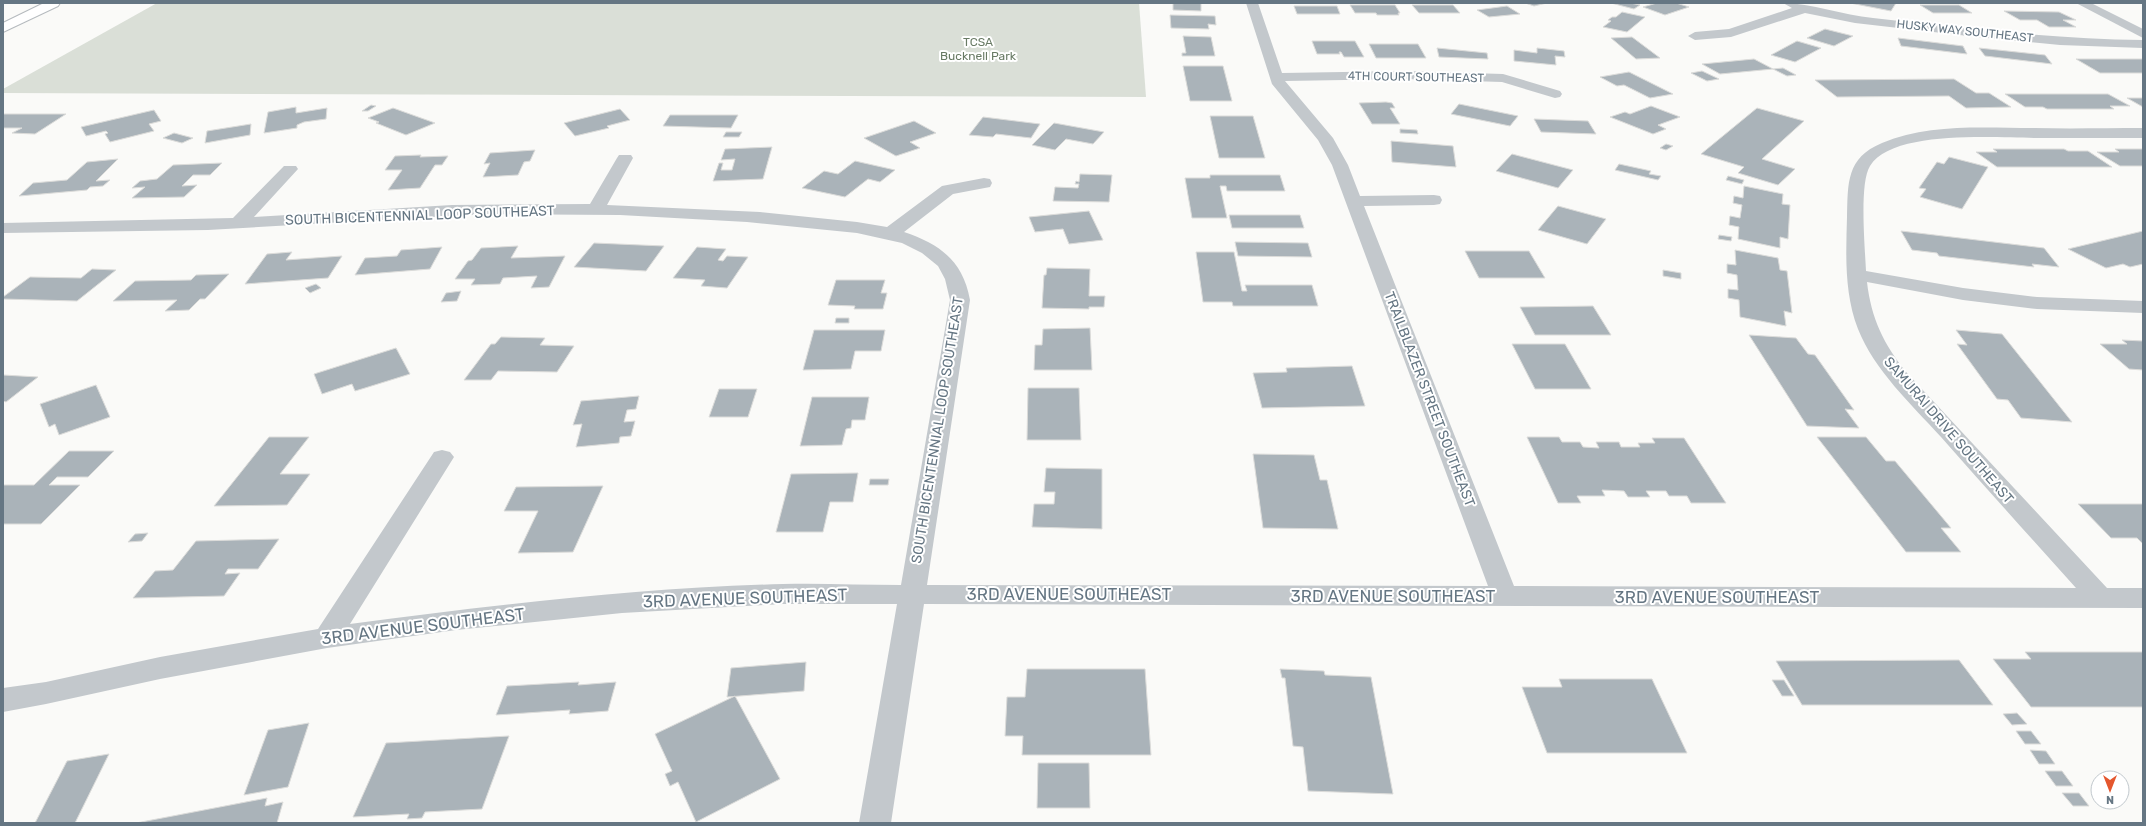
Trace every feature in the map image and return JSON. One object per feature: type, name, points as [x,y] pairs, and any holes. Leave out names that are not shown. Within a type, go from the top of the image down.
[{"type":"main road","points":[[3,28],[54,3]]},
{"type":"street","name":"TRAILBLAZER STREET SOUTHEAST","points":[[1252,3],[1276,77],[1289,97],[1325,138],[1340,165],[1505,596]]},
{"type":"street","name":"HUSKY WAY SOUTHEAST","points":[[1789,3],[1803,9],[1856,19],[2011,37],[2091,43],[2143,44]]},
{"type":"street","points":[[2082,3],[2143,34]]},
{"type":"street","points":[[1695,36],[1731,33],[1803,9]]},
{"type":"street","name":"4TH COURT SOUTHEAST","points":[[1276,77],[1404,75],[1503,78],[1555,94]]},
{"type":"street","name":"SAMURAI DRIVE SOUTHEAST","points":[[2100,598],[1917,397],[1885,359],[1868,330],[1859,303],[1856,182],[1863,163],[1879,150],[1904,141],[1955,134],[2143,133]]},
{"type":"street","points":[[596,209],[625,158]]},
{"type":"street","points":[[238,223],[290,169]]},
{"type":"street","points":[[891,233],[948,190],[984,183]]},
{"type":"street","points":[[1354,201],[1434,200]]},
{"type":"street","name":"SOUTH BICENTENNIAL LOOP SOUTHEAST","points":[[3,228],[133,227],[238,223],[451,210],[596,209],[770,218],[869,228],[891,233],[911,240],[942,259],[952,271],[958,285],[960,300],[875,823]]},
{"type":"street","points":[[1858,275],[1956,293],[2037,303],[2143,307]]},
{"type":"street","points":[[327,638],[442,457]]},
{"type":"street","name":"3RD AVENUE SOUTHEAST","points":[[3,700],[46,693],[160,668],[327,638],[456,620],[622,603],[783,594],[912,593],[2143,598]]},
{"type":"green space","name":"TCSA Bucknell Park","points":[[157,3],[1139,3],[1146,97],[3,93],[3,89]]},
{"type":"building","points":[[1173,3],[1201,3],[1201,11],[1173,10]]},
{"type":"building","points":[[1525,3],[1547,3],[1534,6]]},
{"type":"building","points":[[1611,3],[1630,3],[1640,5],[1634,9]]},
{"type":"building","points":[[1657,3],[1676,3],[1689,7],[1665,15],[1643,7]]},
{"type":"building","points":[[1850,3],[1896,3],[1891,11]]},
{"type":"building","points":[[1350,5],[1395,5],[1400,13],[1398,13],[1399,15],[1377,15],[1376,13],[1355,13]]},
{"type":"building","points":[[1412,5],[1453,5],[1460,13],[1419,13]]},
{"type":"building","points":[[1920,5],[1959,5],[1972,13],[1933,13]]},
{"type":"building","points":[[1294,6],[1337,6],[1340,14],[1297,14]]},
{"type":"building","points":[[1507,6],[1520,14],[1489,17],[1477,10]]},
{"type":"building","points":[[2004,11],[2059,12],[2076,20],[2063,20],[2076,27],[2049,27],[2037,20],[2020,20]]},
{"type":"building","points":[[1622,12],[1645,17],[1627,32],[1603,27],[1611,21],[1608,20],[1612,17],[1616,17]]},
{"type":"building","points":[[1170,15],[1215,16],[1216,25],[1208,24],[1209,29],[1171,28]]},
{"type":"building","points":[[1825,29],[1853,36],[1834,46],[1807,38]]},
{"type":"building","points":[[1183,36],[1211,37],[1215,56],[1182,56],[1182,53],[1186,53]]},
{"type":"building","points":[[1632,37],[1660,58],[1636,59],[1611,38]]},
{"type":"building","points":[[1898,38],[1963,46],[1967,54],[1901,46]]},
{"type":"building","points":[[1312,41],[1355,41],[1364,57],[1344,57],[1341,52],[1339,52],[1340,54],[1317,54]]},
{"type":"building","points":[[1797,41],[1821,48],[1795,62],[1771,55]]},
{"type":"building","points":[[1369,44],[1418,44],[1426,58],[1376,58]]},
{"type":"building","points":[[1437,48],[1487,53],[1488,59],[1439,57]]},
{"type":"building","points":[[1537,48],[1564,51],[1565,57],[1555,56],[1556,65],[1514,61],[1514,50],[1537,53]]},
{"type":"building","points":[[1979,48],[2045,55],[2052,64],[1985,56]]},
{"type":"building","points":[[1754,59],[1773,69],[1720,74],[1702,64]]},
{"type":"building","points":[[2076,59],[2143,59],[2143,73],[2100,73]]},
{"type":"building","points":[[1183,66],[1223,66],[1232,101],[1190,101]]},
{"type":"building","points":[[1783,68],[1796,75],[1787,76],[1773,69]]},
{"type":"building","points":[[1702,71],[1719,79],[1707,81],[1691,73]]},
{"type":"building","points":[[1629,72],[1673,94],[1650,98],[1624,85],[1617,86],[1600,77]]},
{"type":"building","points":[[1954,79],[1976,93],[1989,93],[2011,107],[1966,108],[1949,96],[1837,97],[1815,80]]},
{"type":"building","points":[[2005,94],[2108,94],[2130,106],[2110,106],[2114,109],[2047,109],[2043,107],[2025,107]]},
{"type":"building","points":[[2127,98],[2143,98],[2143,107]]},
{"type":"building","points":[[1359,103],[1392,103],[1395,108],[1390,108],[1400,124],[1372,124]]},
{"type":"building","points":[[1459,104],[1518,116],[1510,126],[1451,114]]},
{"type":"building","points":[[371,105],[376,106],[368,111],[362,111]]},
{"type":"building","points":[[1651,106],[1680,117],[1658,125],[1666,129],[1653,134],[1610,117],[1625,112],[1630,114]]},
{"type":"building","points":[[296,107],[296,113],[327,108],[326,119],[304,122],[297,125],[297,128],[264,133],[268,112]]},
{"type":"building","points":[[393,108],[435,123],[406,135],[376,123],[379,122],[368,118]]},
{"type":"building","points":[[1757,108],[1804,121],[1762,159],[1795,169],[1778,185],[1738,173],[1744,167],[1701,154]]},
{"type":"building","points":[[620,109],[630,120],[607,126],[609,128],[575,136],[564,123]]},
{"type":"building","points":[[154,110],[161,121],[149,124],[154,131],[110,142],[105,134],[108,133],[106,131],[86,136],[81,127]]},
{"type":"building","points":[[3,114],[66,114],[35,134],[12,133],[22,128],[3,128]]},
{"type":"building","points":[[670,115],[738,115],[731,128],[663,126]]},
{"type":"building","points":[[1210,116],[1253,116],[1265,158],[1219,158]]},
{"type":"building","points":[[983,117],[1040,124],[1031,138],[996,134],[993,137],[969,135]]},
{"type":"building","points":[[1534,119],[1588,121],[1596,134],[1541,132]]},
{"type":"building","points":[[914,121],[936,133],[910,142],[920,148],[896,156],[864,138]]},
{"type":"building","points":[[1054,123],[1104,132],[1093,144],[1066,139],[1055,150],[1032,145]]},
{"type":"building","points":[[251,124],[250,135],[205,143],[207,131]]},
{"type":"building","points":[[1400,129],[1417,130],[1418,134],[1400,133]]},
{"type":"building","points":[[726,132],[742,132],[739,137],[723,137]]},
{"type":"building","points":[[174,133],[193,138],[182,143],[163,138]]},
{"type":"building","points":[[1391,141],[1453,146],[1456,167],[1392,162]]},
{"type":"building","points":[[1666,144],[1673,146],[1666,150],[1660,148]]},
{"type":"building","points":[[772,147],[763,179],[713,181],[719,163],[723,163],[721,170],[732,170],[735,159],[721,160],[725,149]]},
{"type":"building","points":[[1993,149],[2064,149],[2068,151],[2088,151],[2112,167],[1997,167],[1976,152],[1997,152]]},
{"type":"building","points":[[2115,149],[2143,149],[2143,166],[2120,166],[2097,152],[2119,152]]},
{"type":"building","points":[[535,150],[530,161],[524,162],[518,175],[483,177],[490,163],[484,164],[490,153]]},
{"type":"building","points":[[1512,154],[1573,170],[1558,188],[1496,171]]},
{"type":"building","points":[[421,155],[420,157],[448,156],[442,165],[435,165],[420,188],[388,190],[402,170],[385,170],[395,156]]},
{"type":"building","points":[[1949,157],[1988,167],[1962,209],[1920,197],[1926,189],[1919,188],[1937,162],[1944,164]]},
{"type":"building","points":[[118,159],[96,181],[110,180],[103,186],[90,187],[87,190],[19,196],[33,183],[67,180],[87,162]]},
{"type":"building","points":[[855,161],[895,170],[880,182],[868,179],[845,197],[802,188],[824,171],[838,174]]},
{"type":"building","points":[[222,163],[210,175],[193,175],[182,186],[197,185],[184,197],[132,198],[145,187],[132,188],[140,181],[157,179],[173,165]]},
{"type":"building","points":[[1619,164],[1651,171],[1649,174],[1661,176],[1658,180],[1615,170]]},
{"type":"building","points":[[1080,174],[1112,175],[1109,202],[1053,201],[1055,187],[1078,188],[1079,184],[1075,184],[1076,181],[1079,182]]},
{"type":"building","points":[[1210,175],[1280,175],[1285,191],[1227,191],[1226,186],[1220,186],[1227,218],[1192,218],[1185,178],[1210,178]]},
{"type":"building","points":[[1728,176],[1744,180],[1742,184],[1726,180]]},
{"type":"building","points":[[1744,186],[1783,194],[1782,204],[1790,205],[1788,239],[1780,237],[1780,248],[1738,239],[1739,227],[1729,225],[1730,216],[1740,218],[1742,205],[1733,203],[1734,196],[1743,198]]},
{"type":"building","points":[[1558,206],[1606,219],[1587,244],[1538,230]]},
{"type":"building","points":[[1089,211],[1103,240],[1069,244],[1063,229],[1035,232],[1029,217]]},
{"type":"building","points":[[1229,215],[1300,215],[1304,228],[1232,228]]},
{"type":"building","points":[[1901,231],[2044,248],[2059,267],[2032,264],[2034,267],[1939,256],[1937,253],[1912,250]]},
{"type":"building","points":[[2143,231],[2143,264],[2130,267],[2123,264],[2106,268],[2068,249]]},
{"type":"building","points":[[1719,235],[1732,237],[1731,241],[1718,239]]},
{"type":"building","points":[[1235,242],[1308,243],[1312,257],[1238,256]]},
{"type":"building","points":[[594,243],[664,246],[646,271],[574,267]]},
{"type":"building","points":[[518,246],[511,258],[565,256],[549,287],[531,288],[537,276],[503,278],[500,284],[471,285],[475,279],[455,279],[468,261],[472,260],[481,248]]},
{"type":"building","points":[[442,247],[430,269],[355,275],[365,258],[397,256],[401,250]]},
{"type":"building","points":[[697,247],[726,249],[718,260],[723,261],[727,256],[748,257],[727,288],[701,286],[705,280],[673,278]]},
{"type":"building","points":[[1735,250],[1778,258],[1780,270],[1787,271],[1792,313],[1784,311],[1786,326],[1740,317],[1739,300],[1728,298],[1728,289],[1738,290],[1737,275],[1727,273],[1727,264],[1736,265]]},
{"type":"building","points":[[1465,251],[1529,251],[1545,278],[1479,278]]},
{"type":"building","points":[[292,252],[286,260],[342,256],[328,278],[245,284],[267,254]]},
{"type":"building","points":[[1196,252],[1234,252],[1242,291],[1247,291],[1245,285],[1312,285],[1318,306],[1233,306],[1232,302],[1203,302]]},
{"type":"building","points":[[1047,268],[1090,269],[1089,296],[1105,296],[1104,307],[1089,307],[1089,309],[1042,308],[1044,275],[1046,275]]},
{"type":"building","points":[[92,269],[116,270],[77,301],[3,299],[3,297],[30,277],[81,278]]},
{"type":"building","points":[[1663,270],[1681,273],[1681,279],[1663,276]]},
{"type":"building","points":[[229,274],[205,299],[200,299],[189,310],[165,311],[177,300],[113,301],[135,281],[191,280],[196,275]]},
{"type":"building","points":[[836,280],[885,280],[881,293],[887,293],[883,309],[854,309],[855,306],[828,305]]},
{"type":"building","points":[[316,284],[321,288],[310,293],[305,288]]},
{"type":"building","points":[[461,291],[457,301],[441,302],[446,293]]},
{"type":"building","points":[[1593,306],[1611,335],[1535,335],[1520,307]]},
{"type":"building","points":[[836,318],[849,318],[849,323],[835,323]]},
{"type":"building","points":[[1090,328],[1092,370],[1034,370],[1035,345],[1042,345],[1043,329]]},
{"type":"building","points":[[814,330],[885,330],[881,351],[855,351],[851,369],[803,370]]},
{"type":"building","points":[[1956,330],[2002,334],[2072,422],[2021,418],[2008,400],[1997,399],[1957,344],[1967,345]]},
{"type":"building","points":[[1749,335],[1796,338],[1808,354],[1815,355],[1854,410],[1845,409],[1859,428],[1807,426]]},
{"type":"building","points":[[501,337],[545,338],[540,345],[574,346],[557,372],[498,371],[491,380],[464,380],[491,344],[495,344]]},
{"type":"building","points":[[2122,340],[2143,341],[2143,370],[2129,369],[2100,344],[2127,344]]},
{"type":"building","points":[[1512,344],[1565,344],[1591,389],[1535,389]]},
{"type":"building","points":[[396,348],[410,374],[355,391],[352,384],[322,394],[314,374]]},
{"type":"building","points":[[1352,366],[1365,406],[1262,408],[1253,373],[1287,372],[1286,368]]},
{"type":"building","points":[[3,375],[38,377],[6,402],[3,401]]},
{"type":"building","points":[[96,385],[110,417],[59,435],[55,424],[49,427],[40,404]]},
{"type":"building","points":[[1028,388],[1079,388],[1081,440],[1027,440]]},
{"type":"building","points":[[719,389],[757,389],[748,417],[709,417]]},
{"type":"building","points":[[639,396],[636,409],[627,410],[624,422],[635,421],[631,436],[620,437],[619,443],[576,447],[582,424],[573,425],[581,401]]},
{"type":"building","points":[[812,397],[869,397],[865,420],[852,420],[851,428],[846,429],[842,445],[800,446]]},
{"type":"building","points":[[269,437],[309,437],[280,474],[310,474],[287,505],[214,506]]},
{"type":"building","points":[[1527,437],[1559,437],[1562,442],[1580,442],[1583,447],[1599,448],[1596,442],[1619,442],[1621,447],[1640,447],[1638,443],[1655,443],[1652,438],[1684,438],[1726,503],[1691,503],[1687,496],[1669,496],[1666,491],[1646,491],[1650,497],[1628,497],[1624,491],[1602,490],[1605,496],[1577,496],[1581,503],[1558,503]]},
{"type":"building","points":[[1817,437],[1866,437],[1886,461],[1895,461],[1951,528],[1941,528],[1961,552],[1906,552]]},
{"type":"building","points":[[69,451],[114,451],[88,477],[57,477],[49,485],[80,485],[41,524],[3,524],[3,485],[34,485]]},
{"type":"building","points":[[1253,454],[1314,455],[1320,480],[1327,480],[1338,529],[1263,528]]},
{"type":"building","points":[[1046,468],[1102,469],[1102,529],[1032,527],[1034,504],[1054,504],[1055,492],[1044,492]]},
{"type":"building","points":[[858,473],[853,502],[830,502],[823,532],[776,532],[791,474]]},
{"type":"building","points":[[870,479],[889,479],[888,485],[869,485]]},
{"type":"building","points":[[603,486],[573,552],[518,553],[538,511],[504,511],[516,487]]},
{"type":"building","points":[[2078,504],[2143,504],[2143,544],[2137,538],[2111,538]]},
{"type":"building","points":[[148,533],[142,541],[128,542],[135,534]]},
{"type":"building","points":[[279,539],[258,569],[228,569],[225,574],[240,573],[224,596],[133,598],[155,571],[173,570],[196,541]]},
{"type":"building","points":[[2025,652],[2143,652],[2143,707],[2031,707],[1993,659],[2031,659]]},
{"type":"building","points":[[1959,660],[1993,705],[1802,705],[1776,661]]},
{"type":"building","points":[[806,662],[804,691],[727,697],[731,668]]},
{"type":"building","points":[[1027,669],[1145,669],[1151,755],[1022,755],[1023,736],[1005,736],[1007,697],[1025,697]]},
{"type":"building","points":[[1280,669],[1324,671],[1325,675],[1371,677],[1393,794],[1308,791],[1303,747],[1293,746],[1285,678],[1282,678]]},
{"type":"building","points":[[1559,679],[1652,679],[1687,753],[1547,753],[1522,687],[1562,687]]},
{"type":"building","points":[[1772,680],[1784,680],[1794,696],[1782,696]]},
{"type":"building","points":[[579,682],[578,685],[616,682],[608,711],[569,714],[570,710],[496,715],[507,686]]},
{"type":"building","points":[[735,696],[780,779],[696,822],[678,782],[670,786],[665,774],[672,771],[655,734]]},
{"type":"building","points":[[2017,713],[2027,724],[2012,725],[2003,714]]},
{"type":"building","points":[[309,723],[288,787],[244,795],[268,730]]},
{"type":"building","points":[[2016,731],[2031,731],[2041,744],[2025,744]]},
{"type":"building","points":[[509,736],[482,809],[425,812],[422,818],[407,819],[409,814],[353,817],[386,743]]},
{"type":"building","points":[[2030,750],[2046,751],[2055,764],[2039,764]]},
{"type":"building","points":[[109,754],[75,823],[35,823],[67,761]]},
{"type":"building","points":[[1038,763],[1089,763],[1090,808],[1037,808]]},
{"type":"building","points":[[2045,771],[2062,771],[2073,786],[2056,786]]},
{"type":"building","points":[[2062,793],[2079,793],[2089,806],[2073,806]]},
{"type":"building","points":[[267,798],[265,806],[283,802],[277,823],[136,823]]}]
